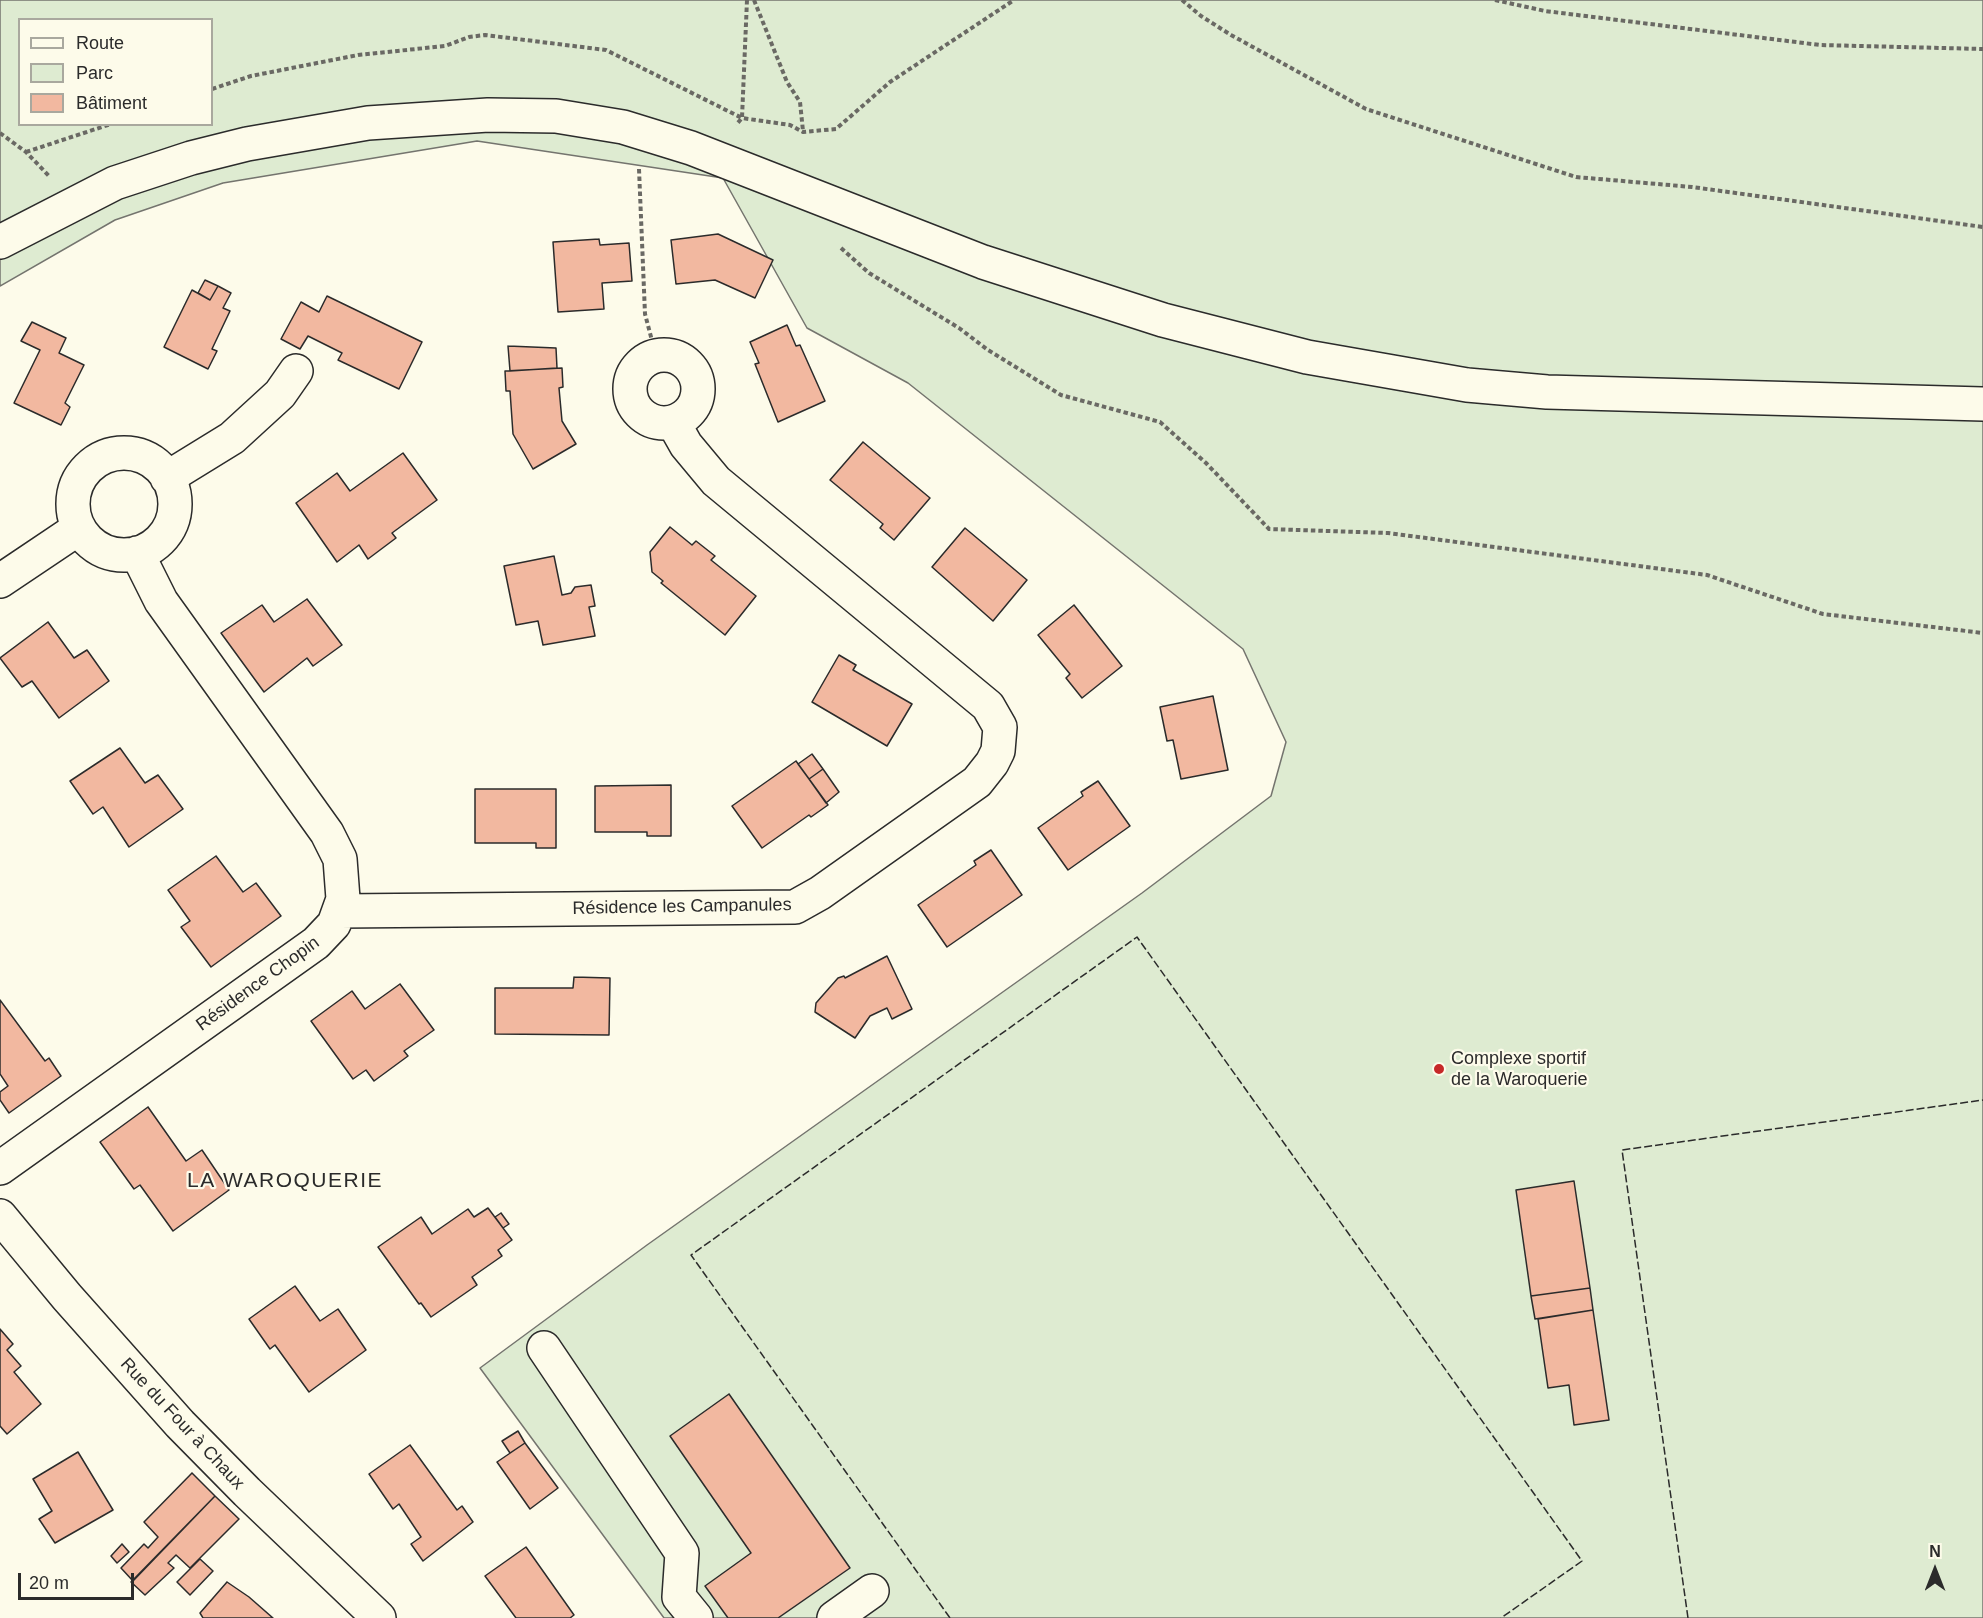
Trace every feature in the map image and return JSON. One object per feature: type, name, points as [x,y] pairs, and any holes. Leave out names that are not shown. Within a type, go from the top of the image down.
[{"type":"street","points":[[0,242],[70,204],[115,183],[191,158],[297,134],[368,123],[471,116],[533,115],[588,121],[638,132],[710,156],[909,234],[1027,276],[1201,331],[1350,365],[1467,385],[1547,392],[1983,404]]},
{"type":"street","points":[[656,356],[672,356],[681,360],[690,366],[697,380],[699,391],[694,407],[683,418],[673,422],[661,423],[650,420],[636,409],[631,398],[630,386],[636,369],[656,356]]},
{"type":"street","points":[[167,478],[232,438],[280,394],[296,370]]},
{"type":"street","name":"Résidence les Campanules","points":[[340,911],[795,907],[820,893],[977,782],[992,763],[998,751],[1000,727],[988,706],[716,481],[691,453],[673,422]]},
{"type":"street","points":[[112,454],[133,454],[153,462],[167,478],[174,498],[172,520],[156,543],[137,553],[122,555],[100,549],[88,540],[79,528],[74,514],[74,493],[83,474],[99,460],[112,454]]},
{"type":"street","points":[[0,581],[79,528]]},
{"type":"street","name":"Résidence Chopin","points":[[0,1168],[316,943],[334,924],[343,899],[343,872],[331,839],[160,602],[137,553]]},
{"type":"street","name":"Rue du Four à Chaux","points":[[6,1237],[246,1492],[379,1618]]},
{"type":"street","points":[[544,1348],[682,1553],[679,1597],[696,1618]]},
{"type":"street","points":[[834,1618],[872,1592]]},
{"type":"path","points":[[710,156],[742,118],[747,0]]},
{"type":"path","points":[[754,0],[788,82],[800,102],[803,132]]},
{"type":"path","points":[[213,89],[251,76],[358,55],[445,46],[469,37],[485,35],[606,50],[742,118],[790,125],[803,132],[836,129],[890,82],[1014,0]]},
{"type":"path","points":[[1182,0],[1201,16],[1231,34],[1366,109],[1576,177],[1692,187],[1983,227]]},
{"type":"path","points":[[1495,0],[1545,11],[1820,45],[1983,49]]},
{"type":"path","points":[[26,152],[105,126]]},
{"type":"path","points":[[638,132],[645,314],[648,334],[656,356]]},
{"type":"path","points":[[0,133],[26,152],[51,178],[70,204]]},
{"type":"path","points":[[837,244],[869,273],[959,328],[988,350],[1060,395],[1160,422],[1206,463],[1269,529],[1388,533],[1707,575],[1822,614],[1983,633]]},
{"type":"green space","points":[[0,0],[1983,0],[1983,1618],[664,1618],[480,1368],[647,1245],[1142,893],[1271,796],[1286,742],[1243,649],[908,383],[807,328],[723,178],[477,141],[223,183],[115,220],[0,286]]},
{"type":"building","points":[[718,234],[773,260],[755,298],[715,280],[676,284],[671,240]]},
{"type":"building","points":[[599,239],[600,245],[629,243],[632,281],[602,283],[604,309],[558,312],[553,242]]},
{"type":"building","points":[[205,280],[218,286],[210,300],[198,293]]},
{"type":"building","points":[[218,286],[231,293],[223,308],[230,311],[212,349],[217,351],[208,369],[164,347],[192,290],[210,300]]},
{"type":"building","points":[[327,296],[422,342],[399,389],[338,360],[342,353],[308,336],[300,349],[281,339],[301,302],[319,312]]},
{"type":"building","points":[[32,322],[66,338],[59,353],[84,365],[65,403],[70,407],[61,425],[14,403],[40,350],[21,341]]},
{"type":"building","points":[[787,325],[796,346],[800,345],[825,401],[778,422],[755,364],[759,363],[750,342]]},
{"type":"building","points":[[508,346],[556,348],[557,368],[510,371]]},
{"type":"building","points":[[562,368],[563,387],[559,388],[562,421],[576,444],[533,469],[513,434],[510,391],[506,391],[505,371]]},
{"type":"building","points":[[863,442],[930,498],[894,540],[880,528],[883,524],[830,480]]},
{"type":"building","points":[[403,453],[437,500],[392,533],[396,538],[368,559],[359,545],[337,562],[296,503],[337,473],[350,491]]},
{"type":"building","points":[[670,527],[692,545],[696,541],[715,556],[711,560],[756,596],[725,635],[661,583],[663,581],[652,572],[650,552]]},
{"type":"building","points":[[965,528],[1027,580],[993,621],[932,567]]},
{"type":"building","points":[[554,556],[562,595],[571,593],[575,587],[591,585],[595,606],[589,607],[595,636],[543,645],[538,621],[516,625],[504,566]]},
{"type":"building","points":[[307,599],[342,645],[313,666],[307,658],[264,692],[221,633],[262,605],[274,622]]},
{"type":"building","points":[[1074,605],[1122,666],[1082,698],[1066,678],[1070,674],[1038,635]]},
{"type":"building","points":[[48,622],[74,658],[87,650],[109,681],[59,718],[32,681],[22,687],[0,658]]},
{"type":"building","points":[[839,655],[856,665],[853,670],[912,704],[887,746],[812,702]]},
{"type":"building","points":[[1213,696],[1228,770],[1181,779],[1173,740],[1167,741],[1160,707]]},
{"type":"building","points":[[120,748],[145,783],[158,775],[183,809],[129,847],[103,807],[93,814],[70,781]]},
{"type":"building","points":[[812,754],[823,769],[809,779],[798,764]]},
{"type":"building","points":[[796,761],[828,805],[811,817],[809,815],[762,848],[732,806]]},
{"type":"building","points":[[823,769],[839,792],[826,803],[809,779]]},
{"type":"building","points":[[1098,781],[1130,826],[1068,870],[1038,828],[1083,796],[1081,792]]},
{"type":"building","points":[[671,785],[671,836],[647,836],[647,832],[595,832],[595,786]]},
{"type":"building","points":[[475,789],[556,789],[556,848],[536,848],[536,843],[475,843]]},
{"type":"building","points":[[991,850],[1022,895],[947,947],[918,905],[976,865],[974,861]]},
{"type":"building","points":[[216,856],[243,892],[256,883],[281,916],[211,967],[181,927],[190,921],[168,890]]},
{"type":"building","points":[[887,956],[912,1009],[892,1019],[887,1008],[870,1016],[855,1038],[815,1012],[816,1003],[838,978],[844,976],[845,978]]},
{"type":"building","points":[[574,977],[610,978],[609,1035],[495,1034],[495,988],[573,988]]},
{"type":"building","points":[[400,984],[434,1030],[404,1051],[408,1056],[374,1081],[366,1070],[353,1079],[311,1021],[352,991],[365,1009]]},
{"type":"building","points":[[0,1000],[45,1061],[49,1058],[61,1076],[9,1113],[0,1100],[0,1092],[8,1086],[0,1074]]},
{"type":"building","points":[[148,1107],[186,1161],[202,1150],[229,1190],[173,1231],[140,1185],[134,1189],[100,1142]]},
{"type":"building","points":[[1574,1181],[1590,1288],[1531,1296],[1516,1190]]},
{"type":"building","points":[[488,1208],[512,1240],[498,1250],[502,1256],[472,1277],[477,1285],[431,1317],[378,1247],[421,1217],[432,1234],[468,1209],[474,1217]]},
{"type":"building","points":[[501,1213],[509,1224],[503,1228],[495,1217]]},
{"type":"building","points":[[295,1286],[320,1321],[338,1309],[366,1350],[309,1392],[275,1345],[270,1349],[249,1319]]},
{"type":"building","points":[[1590,1288],[1593,1310],[1535,1319],[1531,1296]]},
{"type":"building","points":[[1593,1310],[1609,1420],[1574,1425],[1569,1385],[1548,1388],[1538,1319]]},
{"type":"building","points":[[0,1329],[13,1344],[7,1350],[21,1366],[14,1372],[41,1404],[7,1434],[0,1426]]},
{"type":"building","points":[[729,1394],[850,1568],[778,1618],[728,1618],[705,1586],[751,1553],[670,1436]]},
{"type":"building","points":[[518,1431],[525,1443],[510,1453],[502,1441]]},
{"type":"building","points":[[525,1443],[558,1488],[530,1509],[497,1462]]},
{"type":"building","points":[[410,1445],[457,1510],[462,1506],[473,1522],[423,1561],[411,1544],[421,1537],[399,1504],[393,1509],[369,1474]]},
{"type":"building","points":[[78,1452],[113,1510],[55,1543],[39,1519],[52,1511],[33,1479]]},
{"type":"building","points":[[192,1473],[215,1496],[133,1581],[121,1568],[144,1544],[148,1548],[158,1537],[144,1522]]},
{"type":"building","points":[[215,1496],[239,1519],[190,1568],[176,1555],[168,1563],[174,1568],[145,1595],[131,1582]]},
{"type":"building","points":[[122,1544],[129,1552],[117,1563],[111,1556]]},
{"type":"building","points":[[526,1547],[574,1615],[570,1618],[516,1618],[485,1576]]},
{"type":"building","points":[[200,1559],[213,1571],[190,1595],[177,1582]]},
{"type":"building","points":[[227,1582],[273,1618],[203,1618],[200,1613]]},
{"type":"fence","points":[[950,1618],[691,1255],[1137,937],[1582,1561],[1501,1618]]},
{"type":"fence","points":[[1688,1618],[1622,1150],[1983,1100]]},
{"type":"place","name":"Complexe sportif de la Waroquerie","points":[[1439,1069]]},
{"type":"district","name":"LA WAROQUERIE","points":[[285,1181]]}]
